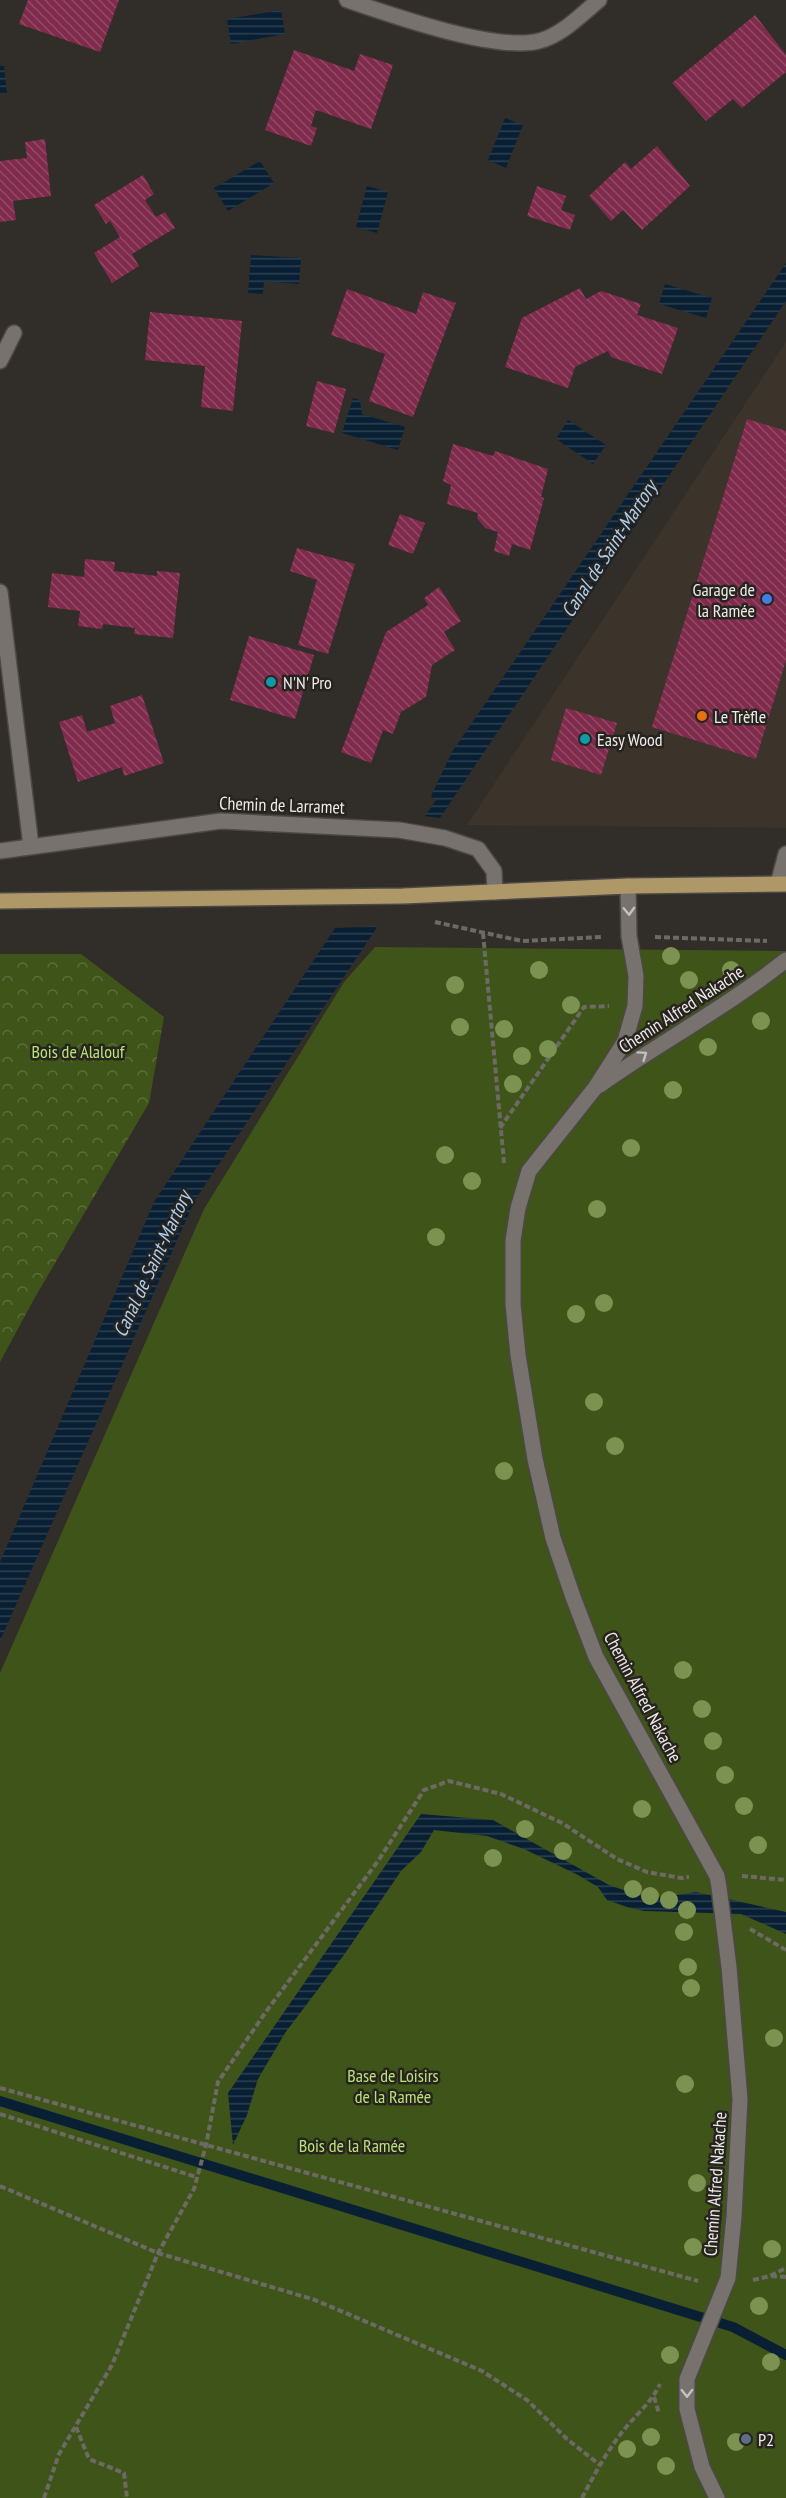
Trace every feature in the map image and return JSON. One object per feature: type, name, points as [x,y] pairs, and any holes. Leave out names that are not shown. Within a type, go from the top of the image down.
[{"type":"main road","points":[[0,902],[403,896],[628,886],[782,884]]},
{"type":"street","points":[[347,0],[400,18],[483,39],[519,44],[540,41],[554,35],[599,0]]},
{"type":"street","points":[[0,361],[14,333]]},
{"type":"street","points":[[0,592],[31,846]]},
{"type":"street","name":"Chemin de Larramet","points":[[0,850],[221,821],[399,830],[445,838],[478,849],[494,871],[495,892]]},
{"type":"street","points":[[782,884],[786,854]]},
{"type":"street","name":"Chemin Alfred Nakache","points":[[628,886],[629,936],[636,976],[634,1006],[625,1041],[595,1088],[530,1172],[518,1208],[513,1241],[513,1304],[518,1355],[535,1459],[553,1538],[573,1597],[596,1658],[717,1876],[719,1887],[729,1967],[740,2099],[734,2217],[728,2278],[687,2379],[687,2409],[702,2467],[717,2498]]},
{"type":"street","name":"Chemin Alfred Nakache","points":[[595,1088],[654,1047],[762,980],[786,960]]},
{"type":"path","points":[[431,921],[483,933],[500,1129]]},
{"type":"path","points":[[44,2498],[59,2454],[112,2365],[158,2253],[194,2188],[196,2174],[206,2145],[218,2082],[265,2013],[378,1862],[424,1790],[449,1781],[501,1794],[562,1823],[617,1859],[647,1872],[681,1878],[691,1877]]},
{"type":"path","points":[[722,1923],[749,1928],[786,1950]]},
{"type":"path","points":[[0,2088],[700,2282],[706,2283],[728,2278],[755,2280],[786,2268]]},
{"type":"path","points":[[0,2114],[196,2174]]},
{"type":"path","points":[[0,2186],[158,2253],[315,2300],[482,2371],[527,2400],[567,2439],[600,2465]]},
{"type":"path","points":[[770,2276],[786,2277]]},
{"type":"path","points":[[582,2498],[600,2465],[627,2426],[654,2397]]},
{"type":"path","points":[[76,2426],[89,2460],[124,2473],[127,2498]]},
{"type":"shaded area","points":[[786,342],[786,828],[467,825]]},
{"type":"green space","name":"Base de Loisirs de la Ramée","points":[[375,947],[786,951],[786,2498],[0,2498],[0,1673],[204,1209],[344,982]]},
{"type":"green space","name":"Bois de Alalouf","points":[[0,954],[81,954],[164,1017],[149,1103],[34,1299],[0,1362]]},
{"type":"water","points":[[281,10],[285,34],[231,44],[227,19]]},
{"type":"water","points":[[0,66],[4,66],[7,93],[0,93]]},
{"type":"water","points":[[505,118],[523,125],[506,168],[488,160]]},
{"type":"water","points":[[260,161],[274,183],[228,211],[214,188]]},
{"type":"water","points":[[367,186],[388,192],[377,233],[356,227]]},
{"type":"water","points":[[251,255],[301,258],[299,284],[264,281],[263,294],[248,293]]},
{"type":"water","name":"Canal de Saint-Martory","points":[[786,263],[786,301],[440,818],[425,816],[436,800],[431,796],[452,752]]},
{"type":"water","points":[[665,284],[712,298],[706,318],[659,304]]},
{"type":"water","points":[[353,398],[360,400],[362,414],[405,427],[398,450],[342,433]]},
{"type":"water","points":[[568,420],[606,445],[593,464],[556,439]]},
{"type":"water","name":"Canal de Saint-Martory","points":[[378,926],[195,1200],[0,1641],[0,1562],[154,1202],[335,928]]},
{"type":"water","points":[[421,1814],[493,1820],[609,1885],[638,1895],[663,1897],[696,1892],[786,1912],[786,1934],[741,1914],[644,1911],[627,1907],[607,1900],[598,1887],[578,1875],[524,1849],[487,1836],[434,1830],[421,1852],[401,1871],[344,1955],[285,2033],[258,2079],[247,2115],[233,2145],[228,2093]]},
{"type":"building","points":[[28,0],[119,0],[100,52],[19,24]]},
{"type":"building","points":[[755,15],[786,55],[786,72],[742,108],[733,99],[706,121],[672,83]]},
{"type":"building","points":[[294,50],[354,71],[360,54],[393,65],[371,129],[316,110],[311,126],[317,128],[311,146],[265,130]]},
{"type":"building","points":[[45,139],[51,196],[13,201],[16,220],[0,222],[0,161],[27,158],[25,142]]},
{"type":"building","points":[[657,146],[690,186],[642,230],[623,210],[611,221],[589,196],[625,162],[631,169]]},
{"type":"building","points":[[143,175],[154,194],[145,200],[156,217],[165,212],[175,228],[132,254],[139,266],[112,283],[94,253],[120,237],[110,221],[106,224],[94,205]]},
{"type":"building","points":[[537,186],[566,196],[561,210],[575,215],[570,230],[527,216]]},
{"type":"building","points":[[580,288],[586,299],[601,291],[641,304],[637,315],[678,328],[662,374],[611,357],[608,351],[575,367],[568,388],[505,367],[522,318]]},
{"type":"building","points":[[347,289],[416,314],[423,292],[456,303],[413,417],[369,401],[385,354],[331,335]]},
{"type":"building","points":[[150,312],[242,321],[233,411],[201,407],[205,366],[145,360]]},
{"type":"building","points":[[317,381],[346,389],[334,433],[306,426]]},
{"type":"building","points":[[747,419],[786,431],[786,660],[756,759],[652,727]]},
{"type":"building","points":[[453,444],[493,456],[495,451],[548,469],[541,497],[544,498],[530,550],[512,544],[509,556],[494,551],[498,532],[485,528],[477,518],[478,513],[447,504],[451,485],[443,481]]},
{"type":"building","points":[[400,514],[425,523],[413,554],[388,545]]},
{"type":"building","points":[[297,548],[355,564],[328,654],[298,645],[317,580],[290,571]]},
{"type":"building","points":[[85,559],[115,562],[114,571],[157,576],[157,571],[180,573],[173,638],[134,634],[135,628],[103,624],[102,629],[78,626],[80,611],[48,607],[52,573],[84,577]]},
{"type":"building","points":[[439,587],[461,621],[444,632],[455,650],[432,665],[426,697],[401,712],[393,734],[383,730],[371,763],[341,752],[386,632],[428,605],[424,598]]},
{"type":"building","name":"N'N' Pro","points":[[249,636],[314,655],[295,719],[230,700]]},
{"type":"building","points":[[142,695],[164,763],[124,776],[122,767],[78,782],[59,722],[82,715],[87,732],[115,723],[110,706]]},
{"type":"building","name":"Easy Wood","points":[[566,708],[617,723],[601,775],[551,760]]},
{"type":"waterway","points":[[0,2101],[733,2327],[786,2355]]},
{"type":"place","name":"Garage de la Ramée","points":[[767,599]]},
{"type":"place","name":"N'N' Pro","points":[[271,682]]},
{"type":"place","name":"Le Trèfle","points":[[702,716]]},
{"type":"place","name":"Easy Wood","points":[[585,739]]},
{"type":"place","name":"P2","points":[[746,2439]]},
{"type":"park label","name":"Bois de la Ramée","points":[[352,2145]]}]
